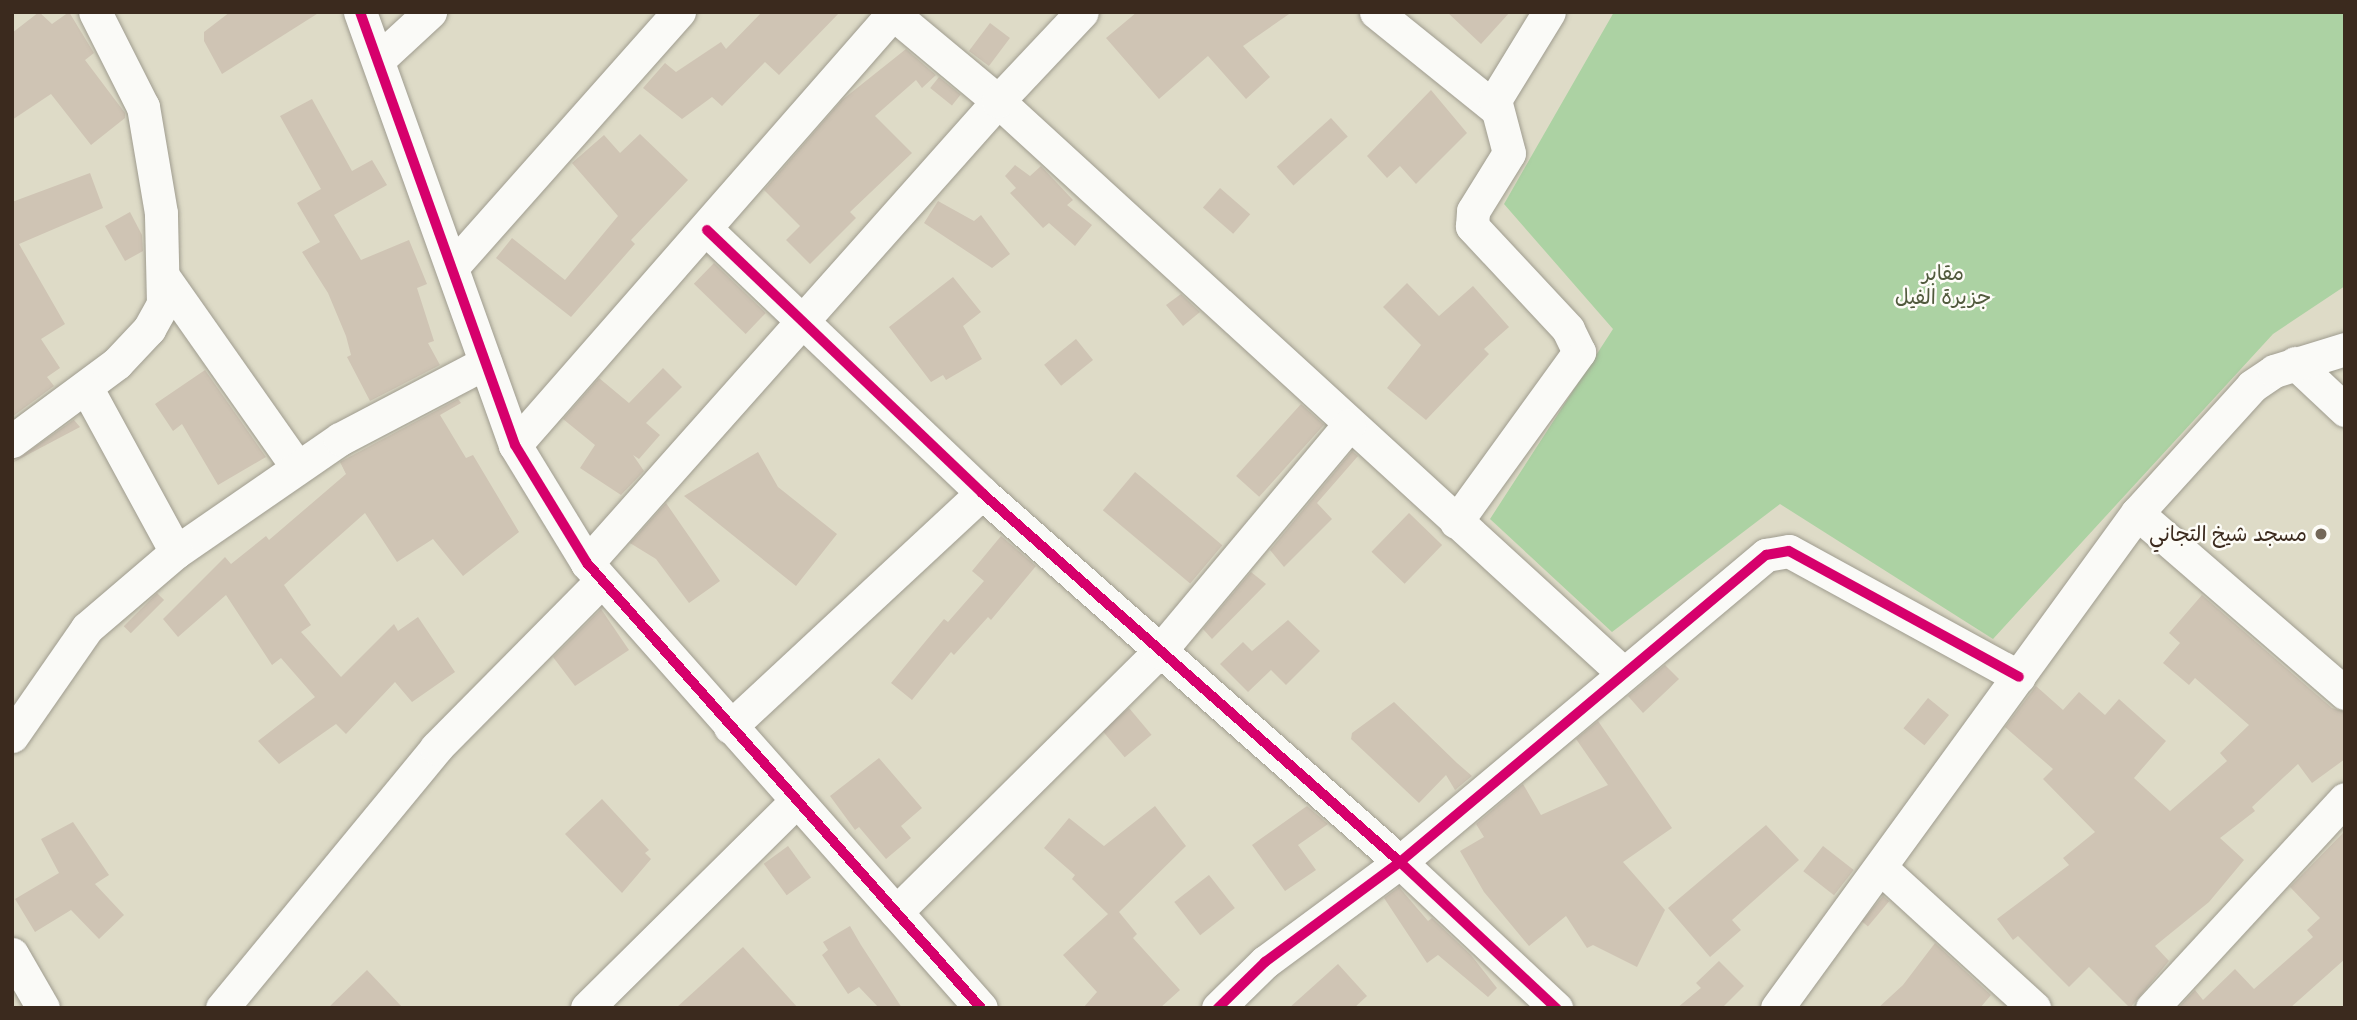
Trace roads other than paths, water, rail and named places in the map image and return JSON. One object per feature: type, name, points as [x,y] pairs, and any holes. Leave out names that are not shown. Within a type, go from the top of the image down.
[{"type":"street","points":[[12,441],[87,390],[149,329],[163,304],[165,279],[161,213],[143,107],[94,12]]},
{"type":"street","points":[[360,12],[454,265],[515,445],[594,572],[981,1008]]},
{"type":"street","points":[[378,60],[430,12]]},
{"type":"street","points":[[454,265],[679,12]]},
{"type":"street","points":[[222,1008],[436,748],[594,572],[802,321],[998,101],[1082,12]]},
{"type":"street","points":[[1376,12],[1495,108]]},
{"type":"street","points":[[1456,522],[1578,352],[1568,329],[1472,226],[1473,211],[1509,153],[1495,100],[1549,12]]},
{"type":"street","points":[[515,445],[707,230],[893,13],[998,101],[1622,672]]},
{"type":"street","points":[[707,230],[982,493],[1400,862],[1556,1008]]},
{"type":"street","points":[[165,279],[297,467]]},
{"type":"street","points":[[1777,1008],[1882,869],[2137,513],[2252,386],[2295,363],[2345,349]]},
{"type":"street","points":[[12,736],[87,628],[176,552],[297,467],[371,421],[485,363]]},
{"type":"street","points":[[2295,363],[2345,410]]},
{"type":"street","points":[[87,390],[176,552]]},
{"type":"street","points":[[896,912],[1159,652],[1349,425]]},
{"type":"street","points":[[730,727],[982,493]]},
{"type":"street","points":[[2137,513],[2345,693]]},
{"type":"street","points":[[1218,1008],[1265,962],[1400,862],[1622,672],[1766,555],[1789,551],[2019,677]]},
{"type":"street","points":[[2152,1008],[2345,799]]},
{"type":"street","points":[[587,1008],[796,801]]},
{"type":"street","points":[[1882,869],[2034,1008]]},
{"type":"street","points":[[12,954],[43,1008]]},
{"type":"place","name":"مسجد شيخ التجاني","points":[[2321,534]]},
{"type":"park label","name":"مقابر جزيرة الفيل","points":[[1943,285]]}]
